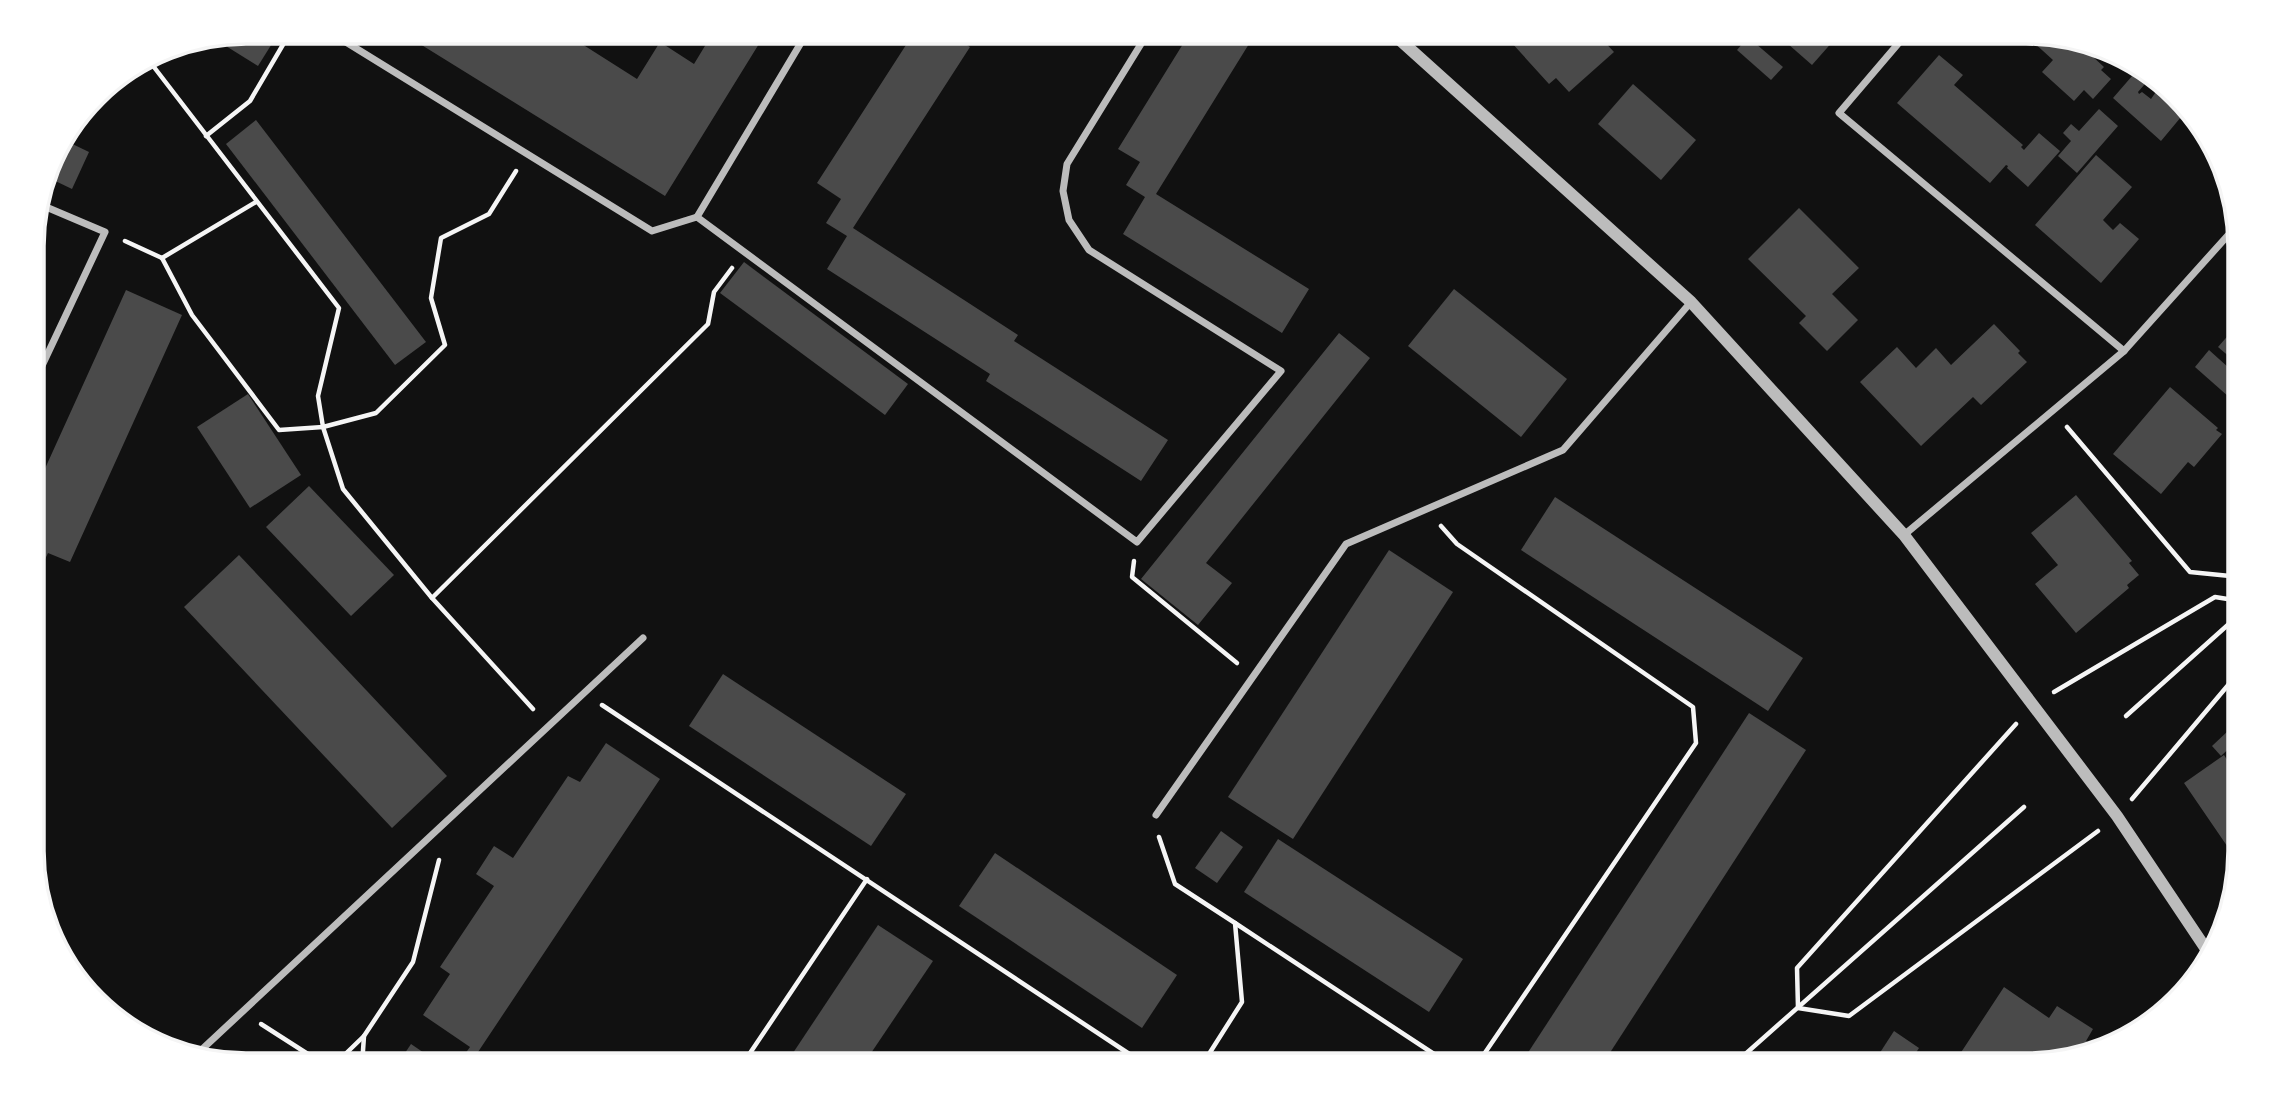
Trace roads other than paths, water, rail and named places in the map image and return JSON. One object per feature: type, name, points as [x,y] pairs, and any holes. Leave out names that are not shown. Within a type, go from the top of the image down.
[{"type":"street","points":[[348,44],[652,231],[698,217],[801,44]]},
{"type":"street","points":[[698,217],[1137,542],[1281,372],[1089,250],[1069,220],[1063,191],[1067,164],[1142,44]]},
{"type":"street","points":[[1403,44],[1691,302],[1904,535],[2117,816],[2204,946]]},
{"type":"street","points":[[1899,44],[1839,113],[2124,351]]},
{"type":"street","points":[[44,362],[105,232],[48,208]]},
{"type":"street","points":[[1904,535],[2124,351],[2228,236]]},
{"type":"street","points":[[1156,815],[1346,544],[1563,450],[1691,302]]},
{"type":"street","points":[[203,1048],[643,638]]}]
